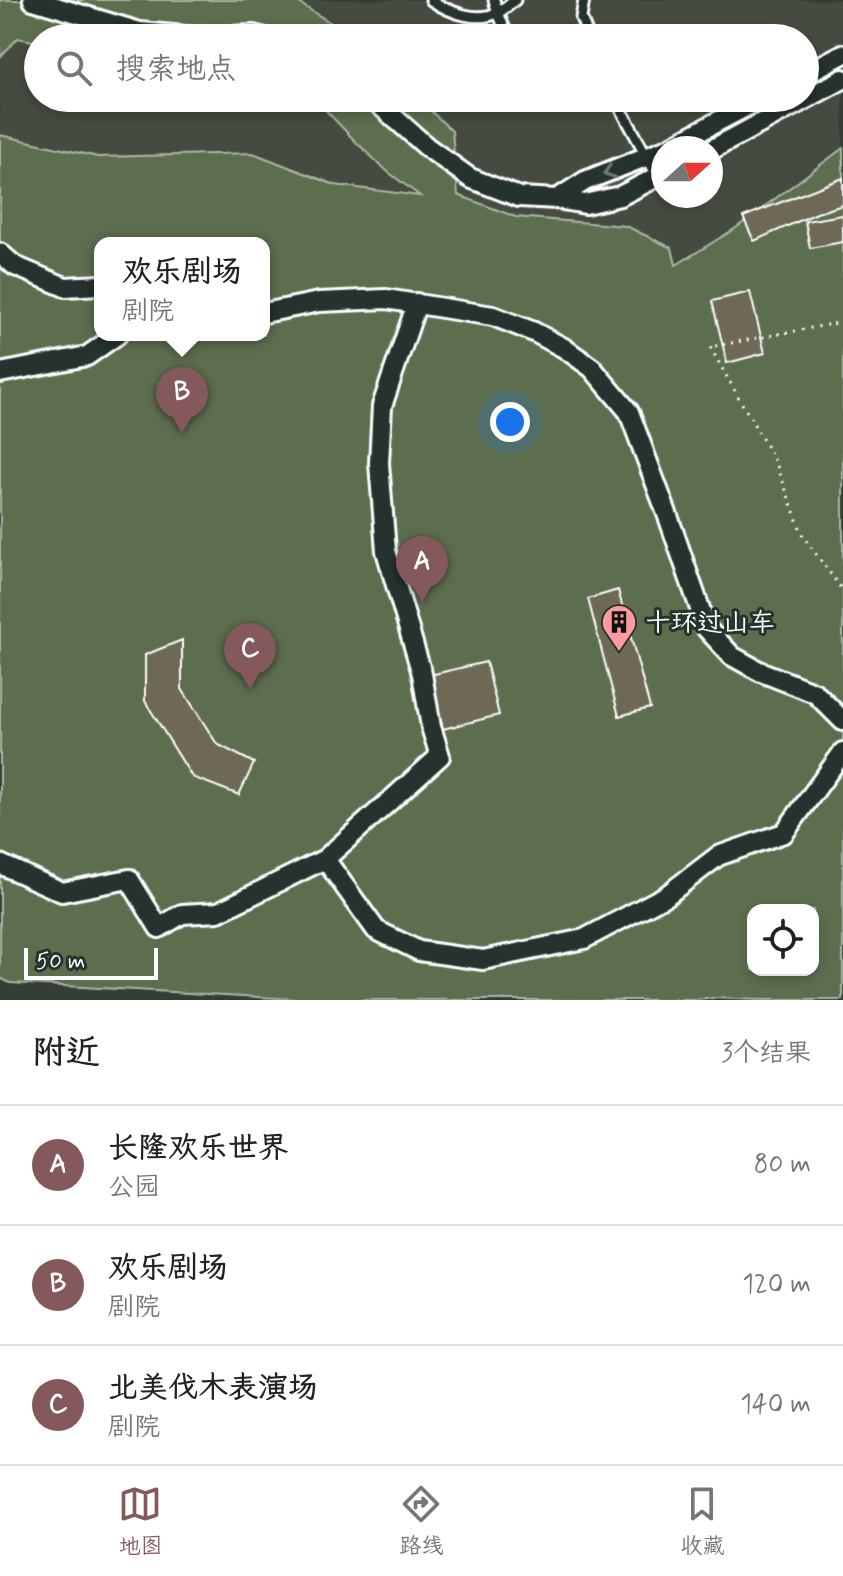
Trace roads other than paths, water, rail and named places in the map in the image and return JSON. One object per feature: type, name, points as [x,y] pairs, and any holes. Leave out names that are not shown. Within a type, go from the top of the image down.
[{"type":"street","points":[[33,0],[113,24]]},
{"type":"street","points":[[819,67],[843,54]]},
{"type":"street","points":[[819,92],[843,79]]},
{"type":"street","points":[[388,112],[427,147],[470,178],[519,197],[585,204],[620,196],[651,180]]},
{"type":"street","points":[[690,136],[735,112]]},
{"type":"street","points":[[723,144],[782,112]]},
{"type":"street","points":[[557,199],[585,181],[651,155]]},
{"type":"street","points":[[0,253],[15,266],[65,287],[94,285]]},
{"type":"street","points":[[270,312],[319,302],[386,299],[493,316],[564,348],[592,368],[629,412],[707,629],[732,656],[759,671],[815,693],[843,721]]},
{"type":"street","points":[[0,864],[62,892],[129,879],[159,928],[182,914],[218,912],[325,859],[440,756],[431,727],[422,674],[386,551],[379,463],[382,406],[417,303]]},
{"type":"street","points":[[0,373],[87,356],[108,341]]},
{"type":"street","points":[[325,859],[376,930],[419,951],[483,960],[584,939],[667,895],[718,856],[784,833],[843,752]]},
{"type":"lane","points":[[431,0],[445,9],[464,15],[483,16],[498,13],[515,0]]},
{"type":"lane","points":[[494,0],[503,24]]},
{"type":"lane","points":[[583,24],[581,18],[584,0]]},
{"type":"lane","points":[[626,112],[651,142]]},
{"type":"place","name":"欢乐剧场","points":[[182,433]]},
{"type":"place","name":"长隆欢乐世界","points":[[422,602]]},
{"type":"place","name":"十环过山车","points":[[619,653]]},
{"type":"place","name":"北美伐木表演场","points":[[250,689]]}]
